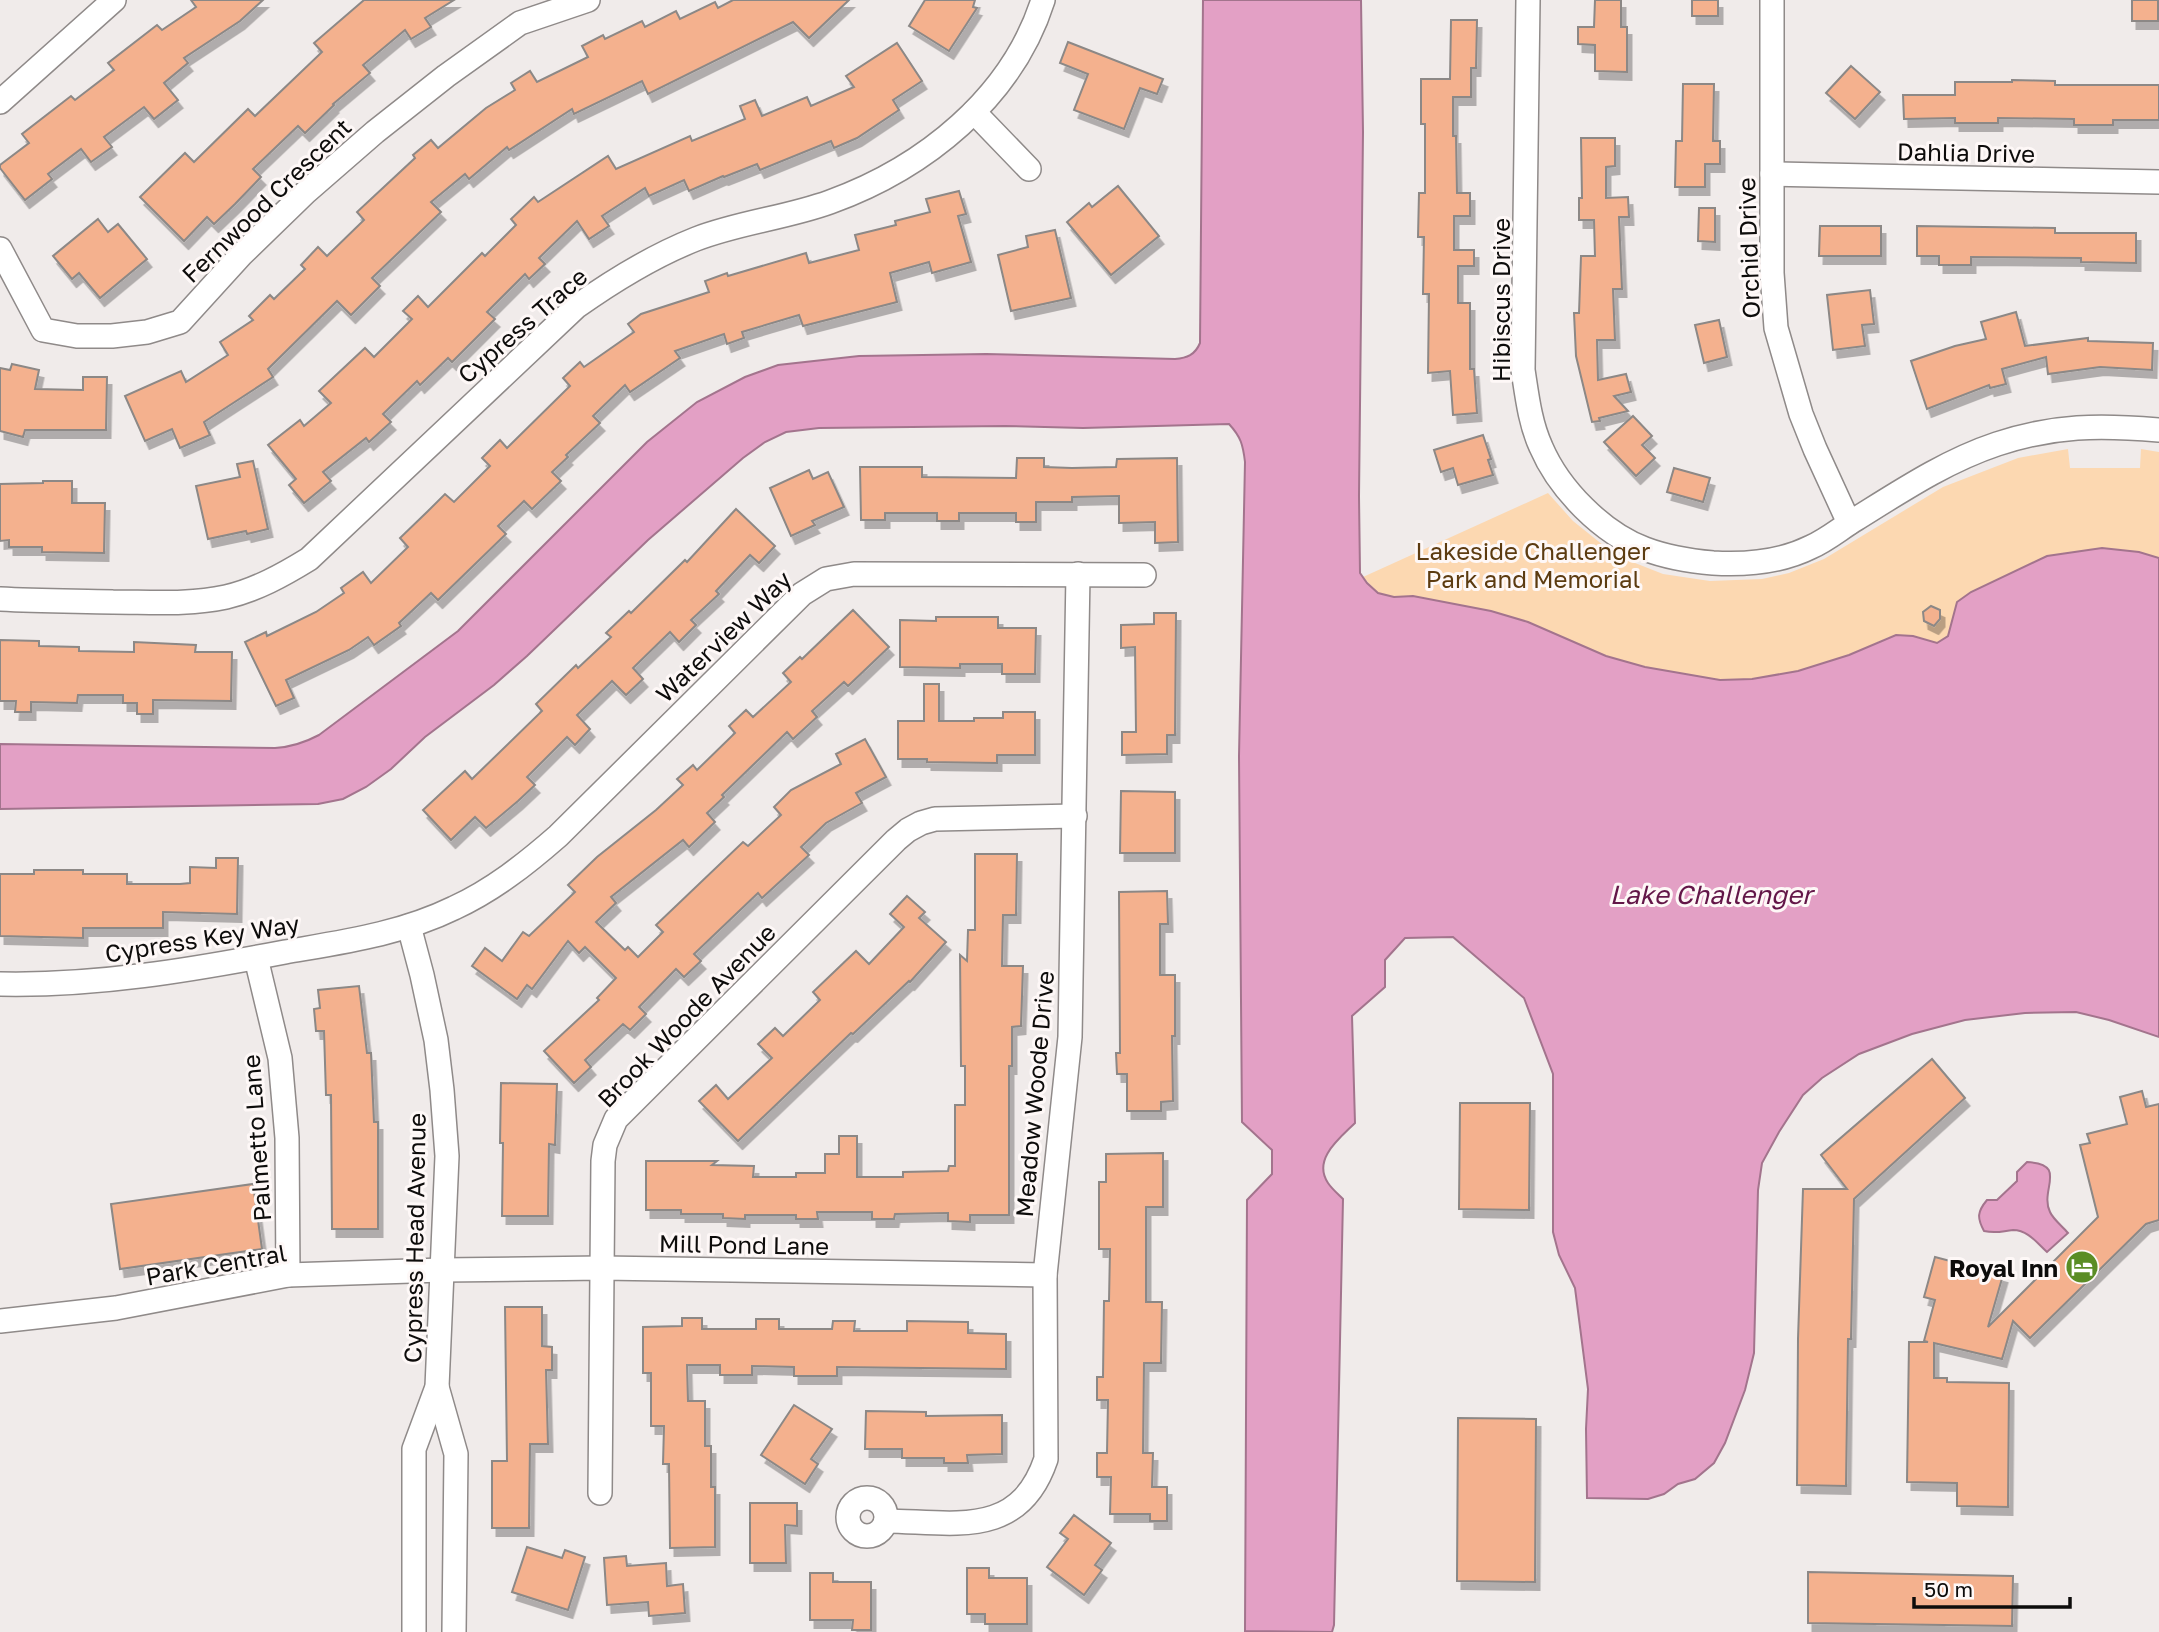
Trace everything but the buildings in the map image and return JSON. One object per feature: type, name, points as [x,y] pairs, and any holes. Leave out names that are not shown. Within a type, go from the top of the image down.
[{"type":"street","points":[[0,102],[114,0]]},
{"type":"street","name":"Fernwood Crescent","points":[[0,249],[43,330],[78,336],[112,336],[147,332],[180,322],[306,192],[374,132],[520,23],[588,0]]},
{"type":"street","name":"Cypress Trace","points":[[0,599],[169,603],[199,601],[247,590],[284,575],[309,559],[576,307],[614,280],[699,238],[743,224],[788,216],[872,184],[911,162],[947,136],[974,112],[1004,77],[1023,46],[1043,0]]},
{"type":"street","name":"Hibiscus Drive","points":[[1528,0],[1523,370],[1528,409],[1541,448],[1563,483],[1590,514],[1614,532],[1644,549],[1672,557],[1731,564],[1772,560],[1811,547],[1909,486],[1996,444],[2080,426],[2159,430]]},
{"type":"street","name":"Orchid Drive","points":[[1772,0],[1772,273],[1776,328],[1806,425],[1849,523]]},
{"type":"street","points":[[974,112],[1029,169]]},
{"type":"street","name":"Dahlia Drive","points":[[1772,174],[2159,182]]},
{"type":"street","name":"Waterview Way","points":[[410,926],[454,909],[522,868],[558,836],[813,585],[854,573],[1144,575]]},
{"type":"street","name":"Meadow Woode Drive","points":[[886,1521],[972,1522],[1000,1517],[1029,1494],[1041,1475],[1046,1459],[1045,1275],[1070,1037],[1079,574]]},
{"type":"street","name":"Brook Woode Avenue","points":[[600,1493],[603,1161],[605,1145],[617,1119],[896,840],[921,823],[935,819],[1075,816]]},
{"type":"street","name":"Cypress Key Way","points":[[0,984],[79,983],[195,970],[377,935],[410,926]]},
{"type":"street","name":"Cypress Head Avenue","points":[[410,926],[436,1040],[447,1156],[437,1387],[414,1449],[414,1632]]},
{"type":"street","name":"Palmetto Lane","points":[[256,958],[280,1058],[287,1138],[288,1275]]},
{"type":"street","name":"Mill Pond Lane","points":[[442,1270],[602,1268],[1045,1275]]},
{"type":"street","name":"Park Central","points":[[0,1321],[116,1308],[288,1275],[442,1270]]},
{"type":"street","name":"Cypress Head Avenue","points":[[437,1387],[456,1454],[454,1632]]},
{"type":"green space","name":"Lakeside Challenger Park and Memorial","points":[[2068,449],[2070,468],[2140,468],[2141,449],[2159,452],[2159,558],[2139,552],[2047,556],[1971,592],[1957,602],[1948,636],[1937,643],[1913,636],[1889,637],[1849,655],[1798,671],[1752,679],[1720,680],[1645,667],[1606,656],[1528,622],[1491,611],[1413,596],[1394,597],[1378,593],[1363,577],[1548,493],[1573,521],[1608,549],[1630,561],[1663,574],[1710,581],[1762,579],[1789,573],[1824,559],[1943,487],[2018,458]]},
{"type":"water","name":"Lake Challenger","points":[[1203,0],[1361,0],[1363,132],[1360,573],[1378,593],[1394,597],[1413,596],[1491,611],[1528,622],[1606,656],[1645,667],[1720,680],[1752,679],[1798,671],[1849,655],[1896,635],[1913,636],[1937,643],[1948,636],[1957,602],[1971,592],[2047,556],[2102,548],[2139,552],[2159,558],[2159,1037],[2076,1012],[2025,1013],[1965,1020],[1912,1034],[1859,1054],[1822,1078],[1803,1095],[1762,1163],[1758,1190],[1754,1353],[1745,1390],[1725,1443],[1714,1463],[1695,1479],[1648,1499],[1587,1498],[1588,1389],[1575,1288],[1559,1255],[1553,1232],[1553,1074],[1524,998],[1453,937],[1405,938],[1385,960],[1385,987],[1352,1016],[1355,1123],[1330,1150],[1323,1166],[1328,1183],[1343,1199],[1332,1632],[1245,1631],[1247,1200],[1272,1174],[1272,1150],[1242,1122],[1239,756],[1245,462],[1241,442],[1229,424],[1083,428],[819,428],[786,432],[765,442],[743,458],[648,540],[494,685],[425,737],[391,769],[343,799],[318,804],[0,809],[0,744],[275,748],[298,744],[319,735],[458,631],[647,442],[697,402],[745,377],[778,365],[859,356],[986,354],[1175,359],[1190,355],[1200,343]]},
{"type":"water","points":[[2027,1162],[2040,1164],[2050,1173],[2050,1212],[2068,1233],[2047,1252],[2023,1232],[1984,1231],[1979,1219],[1981,1208],[1987,1200],[1997,1200],[2017,1181],[2017,1172]]},
{"type":"place","name":"Royal Inn","points":[[2082,1267]]}]
